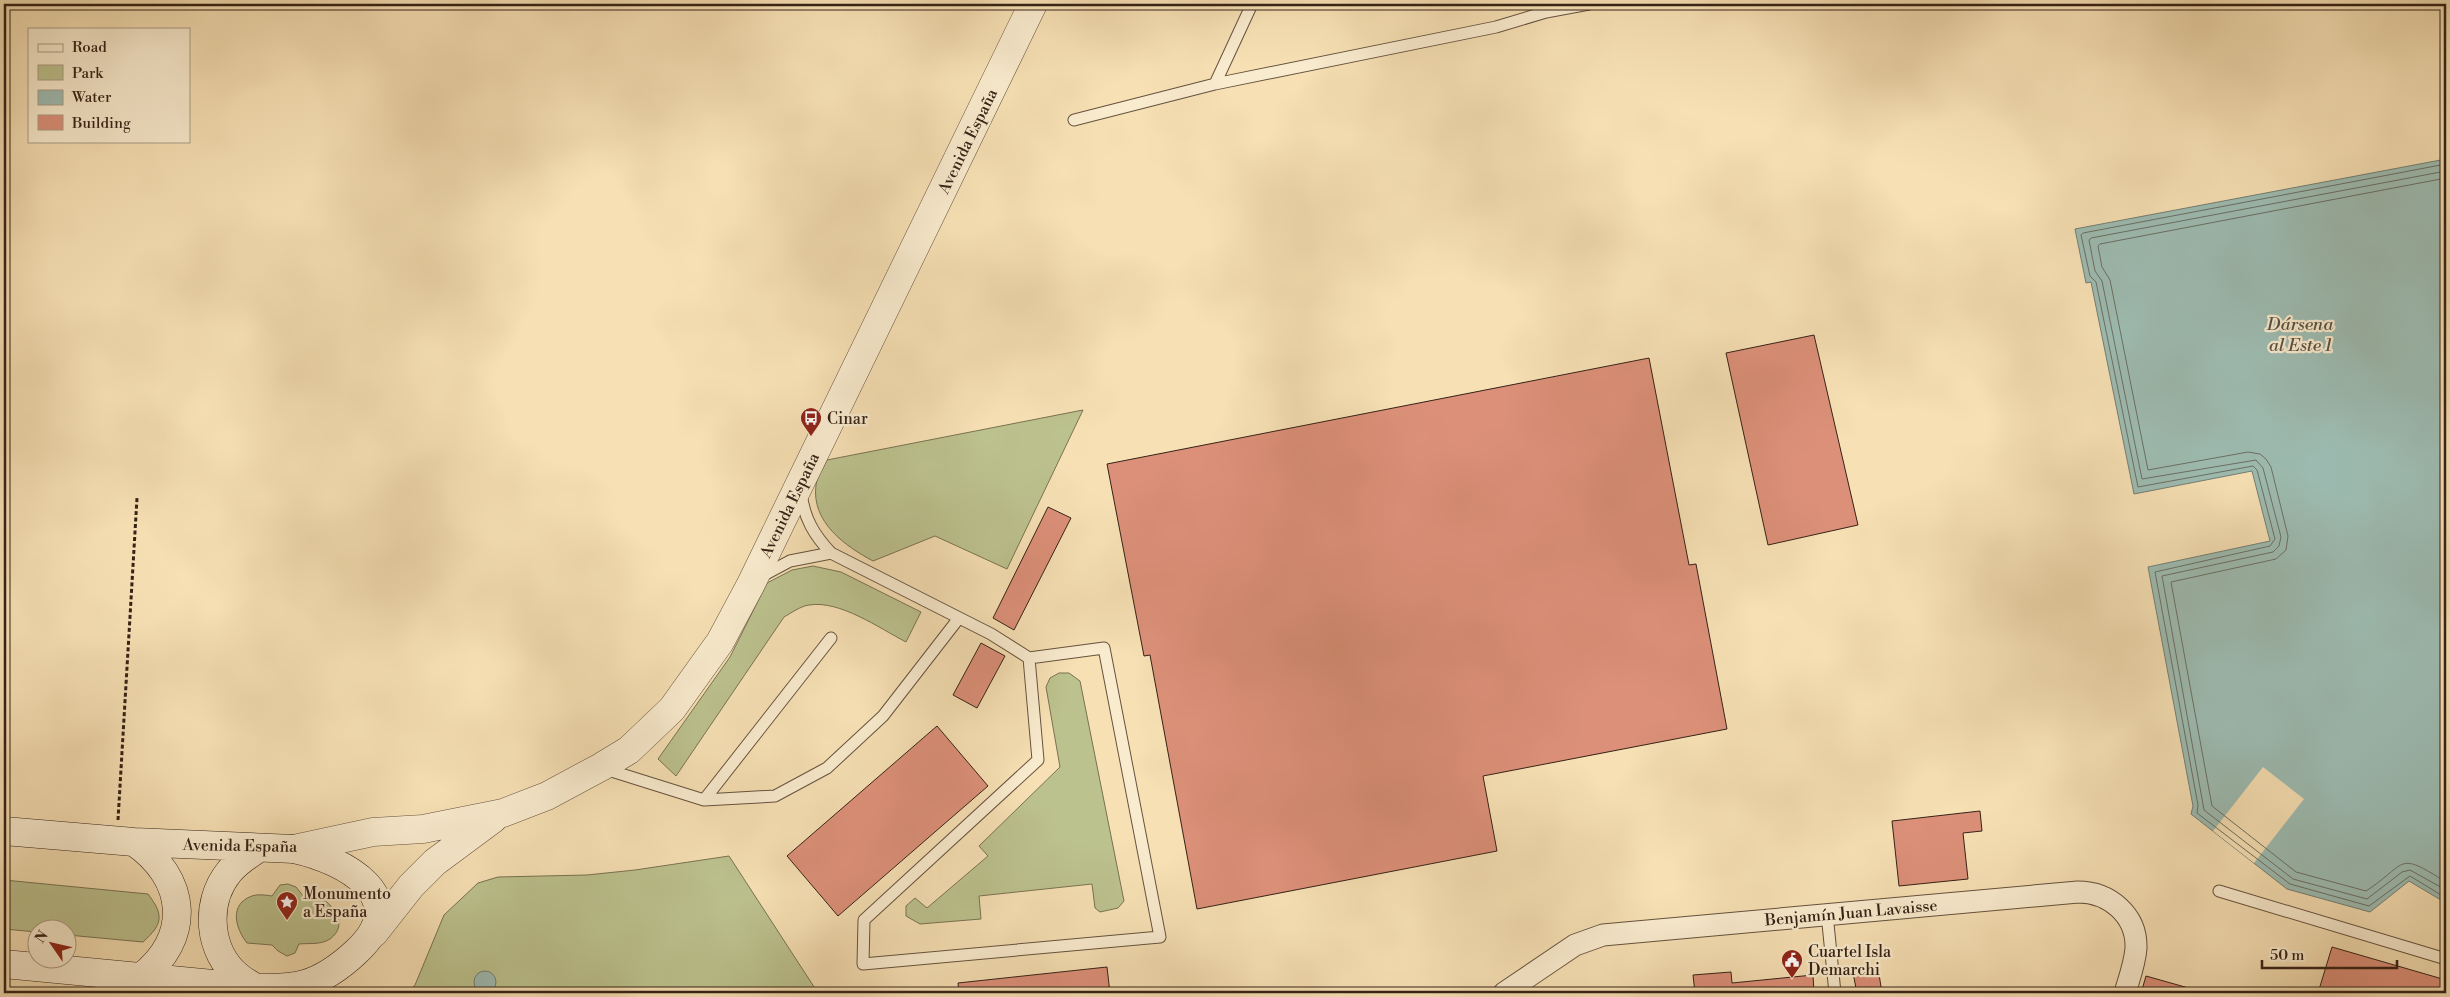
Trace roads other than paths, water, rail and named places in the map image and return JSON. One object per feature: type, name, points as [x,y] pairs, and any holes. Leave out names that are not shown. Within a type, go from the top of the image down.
[{"type":"street","name":"Avenida España","points":[[4,830],[125,841],[294,848],[373,832],[423,829],[503,813],[547,796],[629,750],[677,702],[720,642],[751,584],[1033,4]]},
{"type":"street","name":"Avenida España","points":[[4,964],[255,988],[327,984],[374,933],[411,886],[435,862],[503,813]]},
{"type":"street","points":[[125,841],[158,861],[166,873],[175,894],[177,916],[175,930],[166,951],[152,969],[140,978]]},
{"type":"street","points":[[255,988],[239,977],[221,955],[212,927],[213,908],[218,889],[228,873],[242,859],[259,848]]},
{"type":"street","points":[[294,848],[336,862],[365,882],[376,898],[379,907],[374,933]]},
{"type":"street","name":"Benjamín Juan Lavaisse","points":[[1504,993],[1576,945],[1603,935],[2090,892],[2111,900],[2120,908],[2135,938],[2136,948],[2125,993]]},
{"type":"lane","points":[[1215,84],[1252,4]]},
{"type":"lane","points":[[1074,120],[1215,84],[1496,28],[1546,12],[1589,4]]},
{"type":"lane","points":[[800,484],[807,521],[831,553],[991,634],[1029,658],[1104,648],[1160,937],[863,964],[864,920],[1038,760],[1029,658]]},
{"type":"lane","points":[[751,584],[790,561],[831,553]]},
{"type":"lane","points":[[601,767],[704,800],[775,796],[827,768],[883,716],[959,618]]},
{"type":"lane","points":[[704,800],[831,638]]},
{"type":"lane","points":[[2219,890],[2446,959]]},
{"type":"lane","points":[[1827,914],[1835,993]]},
{"type":"water","name":"Dársena al Este 1","points":[[2446,159],[2446,903],[2409,881],[2370,912],[2287,889],[2191,814],[2193,806],[2148,567],[2270,541],[2252,471],[2134,494],[2091,282],[2086,283],[2075,229]]},
{"type":"water","points":[[485,971],[493,974],[496,982],[493,990],[485,993],[477,990],[474,982],[477,974]]},
{"type":"place","name":"Cinar","points":[[811,437]]},
{"type":"place","name":"Monumento a España","points":[[287,921]]},
{"type":"place","name":"Cuartel Isla Demarchi","points":[[1792,979]]}]
